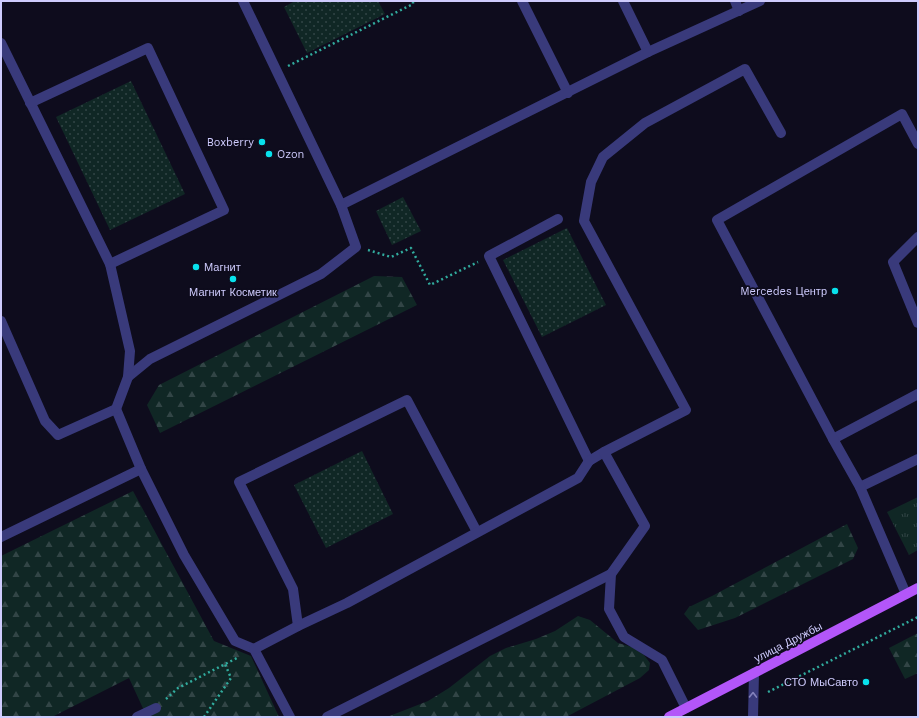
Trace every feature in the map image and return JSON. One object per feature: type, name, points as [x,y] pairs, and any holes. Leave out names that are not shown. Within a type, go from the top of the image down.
[{"type":"main road","name":"улица Дружбы","points":[[669,717],[918,588]]},
{"type":"lane","points":[[128,377],[150,360],[321,274],[356,247],[341,205],[243,1]]},
{"type":"lane","points":[[522,1],[568,93]]},
{"type":"lane","points":[[623,1],[648,52]]},
{"type":"lane","points":[[735,1],[739,11]]},
{"type":"lane","points":[[341,205],[648,52],[760,1]]},
{"type":"lane","points":[[1,43],[110,264],[130,351],[128,377],[116,409],[140,470],[184,555],[236,641],[254,649],[290,717]]},
{"type":"lane","points":[[30,103],[148,48],[224,210],[110,264]]},
{"type":"lane","points":[[254,649],[347,603],[578,478],[589,461],[686,410],[584,221],[591,182],[603,157],[645,123],[745,69],[781,133]]},
{"type":"lane","points":[[906,594],[860,487],[717,220],[902,114],[918,144]]},
{"type":"lane","points":[[558,219],[489,256],[589,461]]},
{"type":"lane","points":[[918,237],[893,262],[918,323]]},
{"type":"lane","points":[[1,321],[45,421],[58,435],[116,409]]},
{"type":"lane","points":[[833,439],[918,394]]},
{"type":"lane","points":[[298,626],[293,590],[239,482],[407,400],[477,532]]},
{"type":"lane","points":[[327,717],[611,574],[645,526],[604,452]]},
{"type":"lane","points":[[860,487],[918,460]]},
{"type":"lane","points":[[1,537],[140,470]]},
{"type":"lane","points":[[611,574],[608,609],[624,637],[662,660],[686,708]]},
{"type":"lane","points":[[753,717],[754,673]]},
{"type":"lane","points":[[137,717],[156,708]]},
{"type":"path","points":[[277,72],[413,4],[413,1]]},
{"type":"path","points":[[356,247],[391,257],[411,248],[430,286],[489,256]]},
{"type":"path","points":[[753,700],[918,617]]},
{"type":"path","points":[[156,708],[178,688],[254,649]]},
{"type":"path","points":[[204,717],[231,678],[226,664]]},
{"type":"green space","points":[[295,1],[378,1],[385,14],[307,53],[284,7]]},
{"type":"green space","points":[[131,81],[185,194],[110,230],[56,117]]},
{"type":"green space","points":[[403,197],[421,231],[392,245],[376,211]]},
{"type":"green space","points":[[567,228],[606,305],[542,337],[503,260]]},
{"type":"green space","points":[[374,276],[402,277],[417,305],[160,433],[147,405],[159,385]]},
{"type":"green space","points":[[362,451],[393,514],[326,548],[294,485]]},
{"type":"green space","points":[[133,491],[214,641],[251,656],[279,717],[147,717],[129,678],[52,717],[1,717],[1,556]]},
{"type":"green space","points":[[918,497],[918,550],[909,555],[887,512]]},
{"type":"green space","points":[[847,524],[858,548],[853,559],[735,618],[698,630],[684,614],[689,607]]},
{"type":"green space","points":[[578,616],[590,620],[618,643],[632,647],[644,655],[650,663],[649,670],[640,678],[566,717],[387,717],[428,701],[449,688],[490,656],[506,648],[536,639],[555,631]]},
{"type":"green space","points":[[918,633],[918,673],[905,679],[889,648]]},
{"type":"place","name":"Boxberry","points":[[262,142]]},
{"type":"place","name":"Ozon","points":[[269,154]]},
{"type":"place","name":"Магнит","points":[[196,267]]},
{"type":"place","name":"Магнит Косметик","points":[[233,279]]},
{"type":"place","name":"Mercedes Центр","points":[[835,291]]},
{"type":"place","name":"СТО МыСавто","points":[[866,682]]}]
